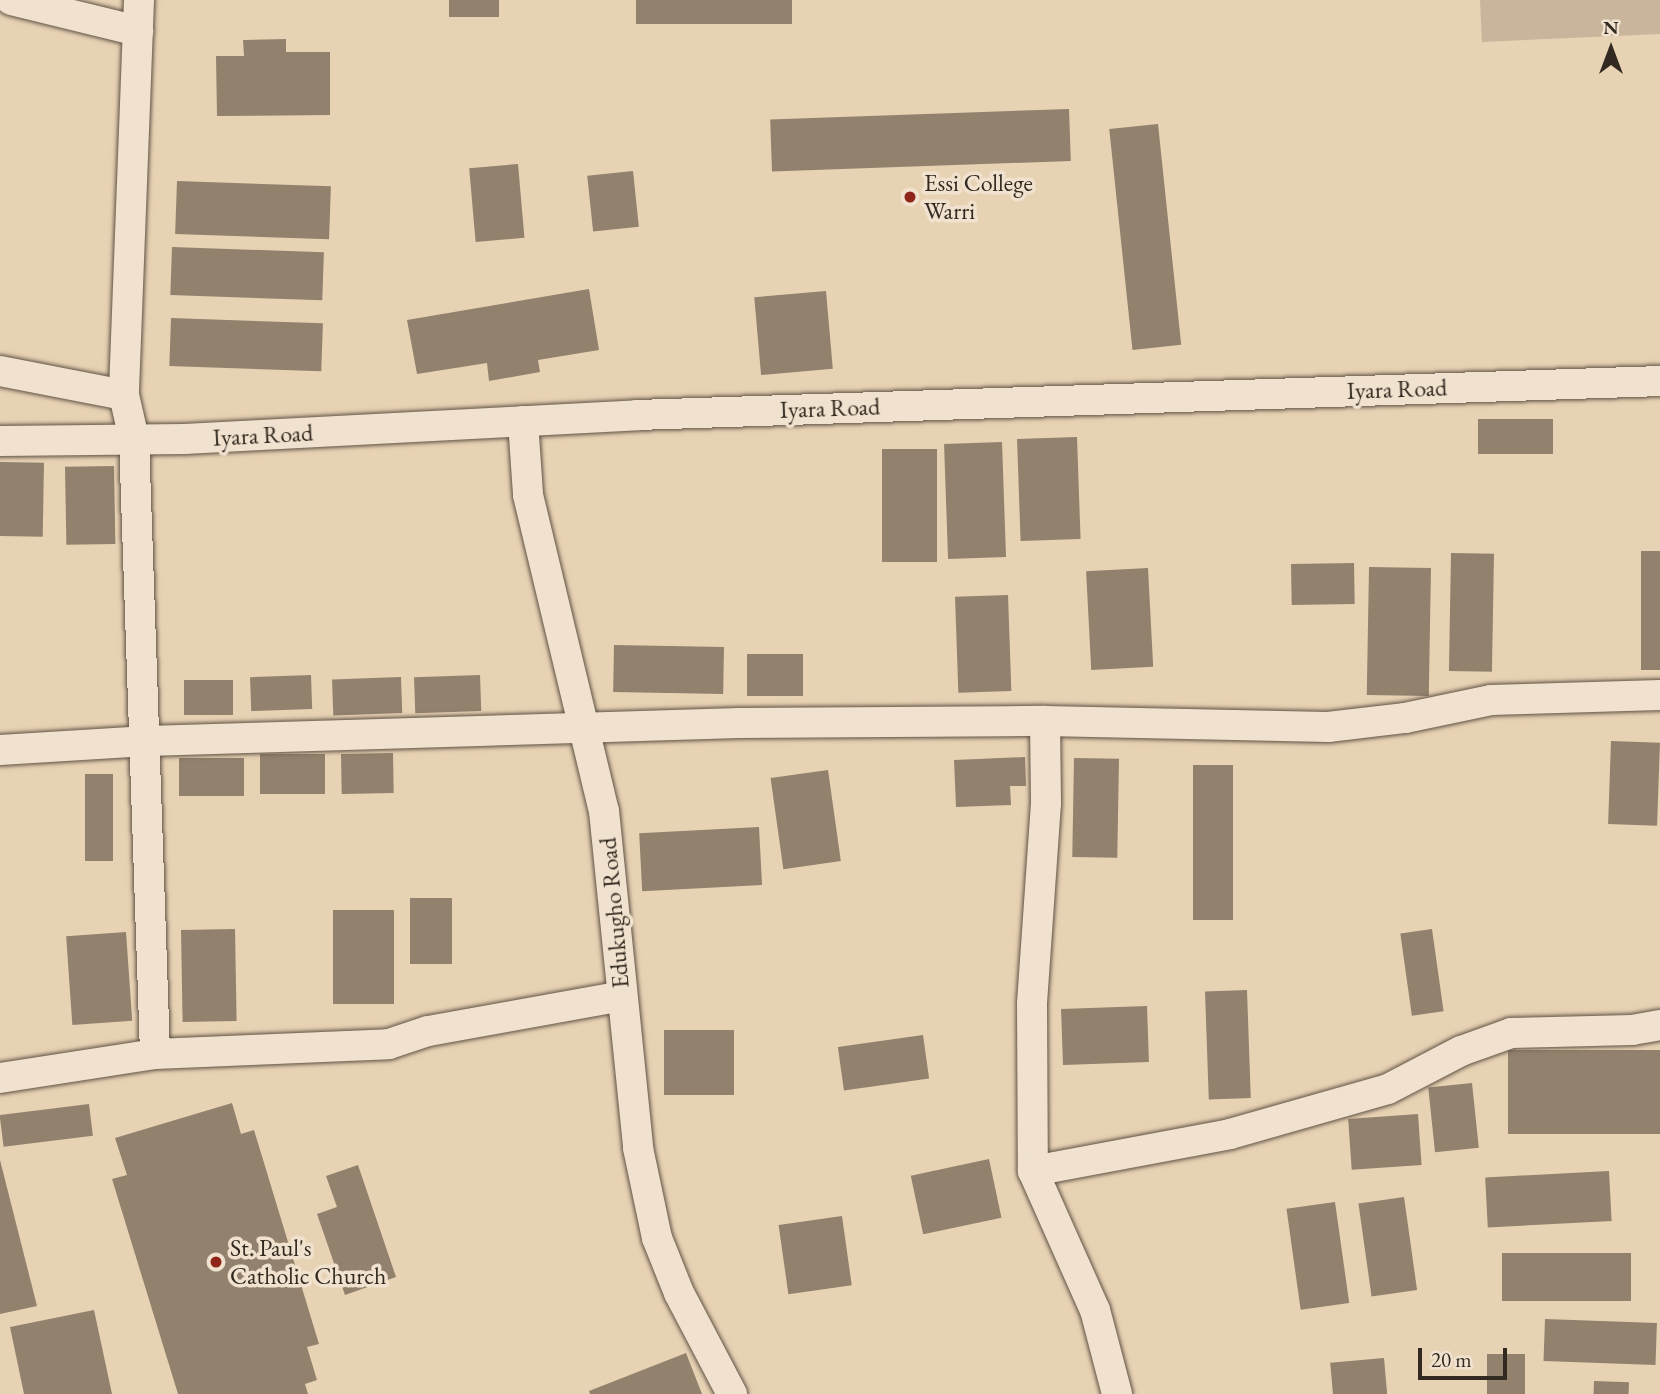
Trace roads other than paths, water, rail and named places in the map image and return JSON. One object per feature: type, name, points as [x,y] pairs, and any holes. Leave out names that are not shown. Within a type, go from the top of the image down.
[{"type":"street","points":[[11,0],[138,31]]},
{"type":"street","points":[[139,0],[124,395],[134,439],[147,741],[155,1054]]},
{"type":"street","points":[[0,371],[124,395]]},
{"type":"street","name":"Iyara Road","points":[[0,441],[134,439],[523,421],[1660,381]]},
{"type":"street","name":"Edukugho Road","points":[[523,421],[528,495],[604,811],[638,1148],[657,1238],[679,1293],[732,1394]]},
{"type":"street","points":[[0,750],[147,741],[583,726],[1045,721],[1328,727],[1405,718],[1491,700],[1660,695]]},
{"type":"street","points":[[1045,721],[1046,803],[1032,1004],[1033,1171],[1095,1310],[1117,1394]]},
{"type":"street","points":[[0,1078],[155,1054],[390,1044],[428,1031],[622,996]]},
{"type":"street","points":[[1033,1171],[1230,1135],[1388,1090],[1461,1051],[1511,1033],[1632,1030],[1660,1025]]},
{"type":"place","name":"Essi College Warri","points":[[910,197]]},
{"type":"place","name":"St. Paul's Catholic Church","points":[[216,1262]]}]
